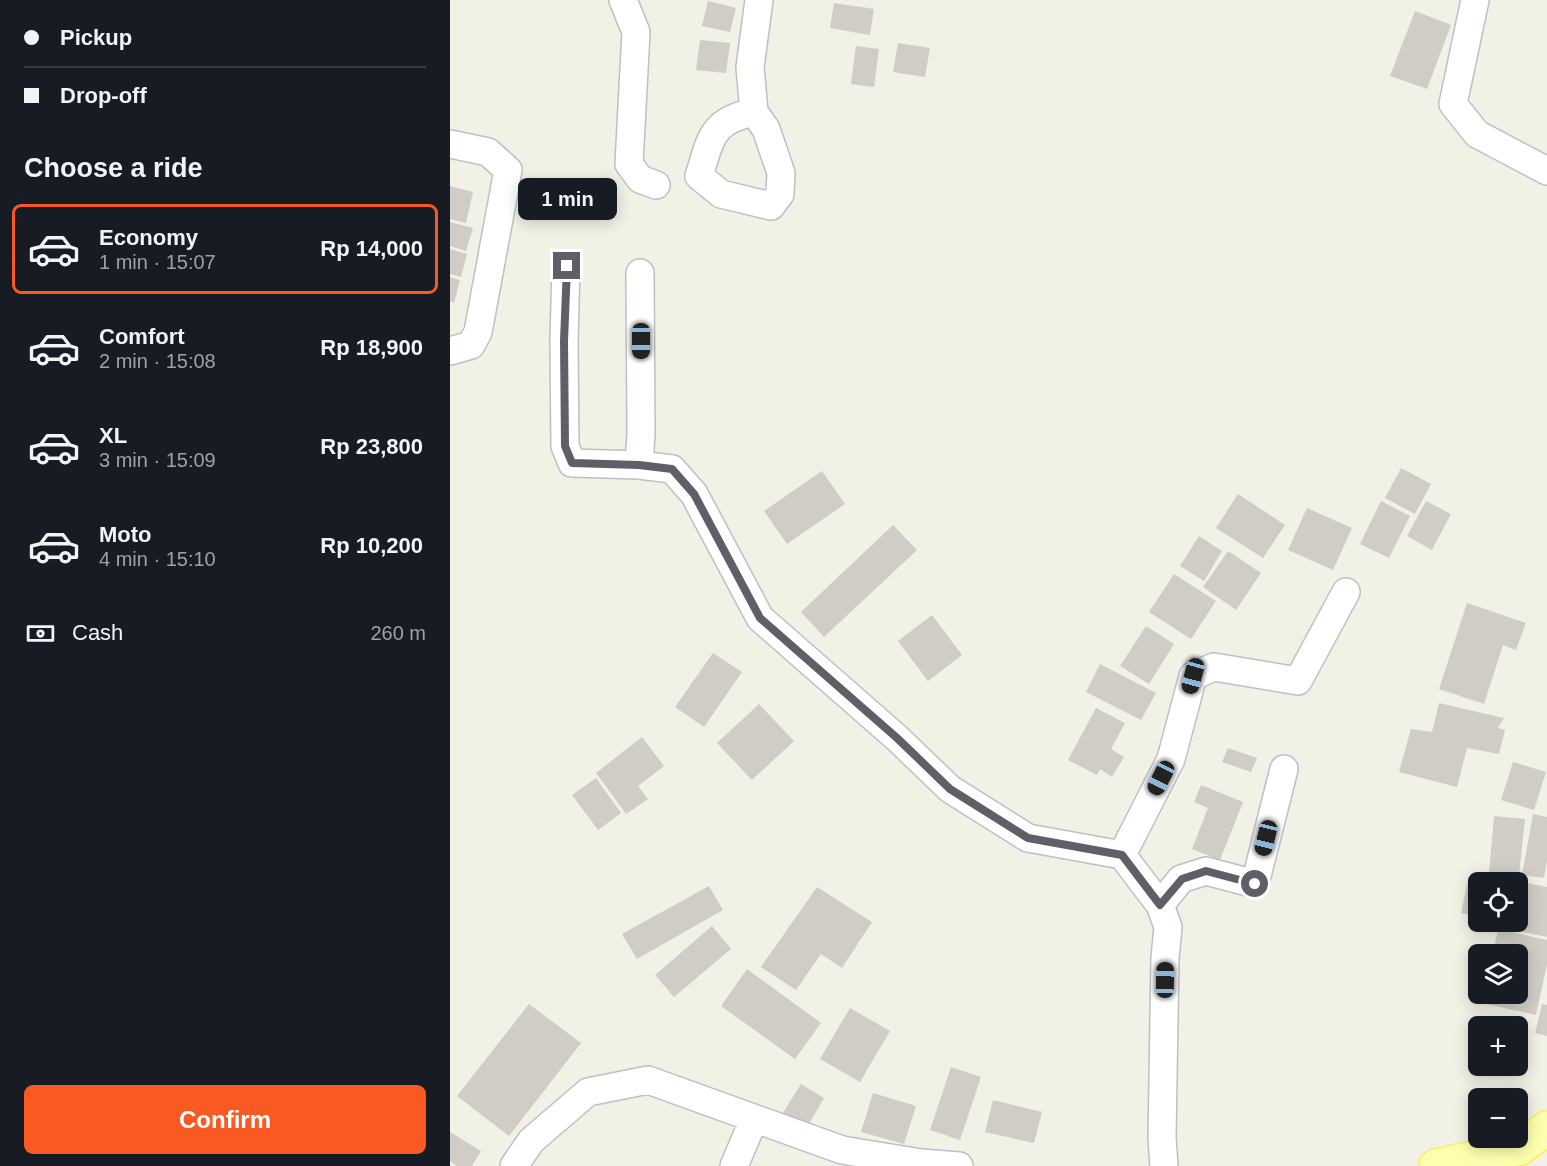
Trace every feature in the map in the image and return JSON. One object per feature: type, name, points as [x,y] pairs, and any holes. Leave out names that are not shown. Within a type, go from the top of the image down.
[{"type":"main road","points":[[1436,1166],[1521,1157],[1547,1128]]},
{"type":"street","points":[[623,0],[636,32],[629,164],[640,179],[656,185]]},
{"type":"street","points":[[754,112],[750,67],[759,0]]},
{"type":"street","points":[[1475,0],[1453,104],[1478,134],[1547,171]]},
{"type":"street","points":[[450,144],[488,152],[508,170],[478,332],[471,345],[450,351]]},
{"type":"street","points":[[567,266],[564,341],[565,446],[572,463],[639,465],[672,469],[694,494],[760,618],[897,738],[950,789],[1028,838],[1122,855],[1160,905],[1168,927],[1165,958],[1162,1138],[1164,1166]]},
{"type":"street","points":[[639,465],[641,434],[640,273]]},
{"type":"street","points":[[1122,855],[1171,759],[1193,676],[1214,667],[1298,681],[1346,592]]},
{"type":"street","points":[[1160,905],[1182,879],[1206,871],[1255,884],[1284,769]]},
{"type":"street","points":[[514,1166],[531,1141],[588,1092],[648,1080],[842,1150],[921,1163],[959,1166]]},
{"type":"street","points":[[734,1166],[754,1119]]},
{"type":"building","points":[[708,1],[736,8],[730,32],[702,26]]},
{"type":"building","points":[[834,3],[874,9],[870,35],[830,28]]},
{"type":"building","points":[[1415,11],[1451,25],[1427,89],[1390,76]]},
{"type":"building","points":[[700,40],[730,43],[726,73],[696,70]]},
{"type":"building","points":[[898,43],[930,48],[925,77],[893,72]]},
{"type":"building","points":[[856,46],[879,49],[874,87],[851,84]]},
{"type":"building","points":[[450,186],[473,192],[466,223],[450,219]]},
{"type":"building","points":[[450,222],[473,228],[466,251],[450,246]]},
{"type":"building","points":[[450,249],[467,254],[461,277],[450,274]]},
{"type":"building","points":[[450,277],[460,280],[454,303],[450,301]]},
{"type":"building","points":[[1401,468],[1431,484],[1415,514],[1385,498]]},
{"type":"building","points":[[822,471],[845,504],[787,544],[764,511]]},
{"type":"building","points":[[1238,494],[1285,525],[1263,558],[1216,528]]},
{"type":"building","points":[[1381,501],[1410,516],[1389,558],[1360,544]]},
{"type":"building","points":[[1426,501],[1451,514],[1432,550],[1407,536]]},
{"type":"building","points":[[1307,508],[1352,528],[1333,570],[1288,550]]},
{"type":"building","points":[[893,525],[917,550],[824,637],[801,612]]},
{"type":"building","points":[[1199,536],[1222,551],[1204,581],[1180,566]]},
{"type":"building","points":[[1228,551],[1261,573],[1236,610],[1203,587]]},
{"type":"building","points":[[1174,574],[1216,601],[1191,639],[1149,612]]},
{"type":"building","points":[[1467,603],[1526,623],[1516,650],[1503,645],[1484,704],[1439,689]]},
{"type":"building","points":[[932,615],[962,655],[928,681],[898,641]]},
{"type":"building","points":[[1146,626],[1174,644],[1149,684],[1120,666]]},
{"type":"building","points":[[713,653],[742,672],[704,727],[675,707]]},
{"type":"building","points":[[1100,664],[1156,693],[1141,720],[1086,692]]},
{"type":"building","points":[[1439,703],[1504,718],[1498,728],[1505,730],[1499,754],[1467,748],[1457,787],[1399,772],[1411,729],[1432,732]]},
{"type":"building","points":[[759,704],[794,741],[752,780],[717,743]]},
{"type":"building","points":[[1096,708],[1125,723],[1111,749],[1124,757],[1112,777],[1100,769],[1097,775],[1068,760]]},
{"type":"building","points":[[642,737],[664,766],[638,786],[648,799],[626,814],[596,773]]},
{"type":"building","points":[[1228,748],[1257,758],[1251,772],[1222,762]]},
{"type":"building","points":[[1513,762],[1546,772],[1534,810],[1501,800]]},
{"type":"building","points":[[596,778],[621,813],[598,830],[572,795]]},
{"type":"building","points":[[1201,785],[1243,802],[1220,860],[1192,849],[1208,808],[1194,802]]},
{"type":"building","points":[[1533,814],[1547,817],[1547,860],[1544,878],[1528,876],[1528,872],[1523,872]]},
{"type":"building","points":[[1494,816],[1525,819],[1519,872],[1489,872]]},
{"type":"building","points":[[1468,881],[1468,915],[1461,913]]},
{"type":"building","points":[[1528,883],[1547,887],[1547,937],[1522,932],[1528,932]]},
{"type":"building","points":[[709,886],[723,910],[637,959],[622,934]]},
{"type":"building","points":[[817,887],[872,922],[842,968],[821,954],[796,990],[761,967]]},
{"type":"building","points":[[712,926],[731,949],[674,997],[655,975]]},
{"type":"building","points":[[1497,932],[1511,932],[1547,940],[1547,964],[1536,1015],[1486,1004],[1528,1004],[1528,944],[1495,944]]},
{"type":"building","points":[[747,969],[821,1023],[795,1059],[721,1006]]},
{"type":"building","points":[[529,1004],[581,1043],[509,1136],[457,1096]]},
{"type":"building","points":[[1542,1004],[1547,1005],[1547,1036],[1535,1033]]},
{"type":"building","points":[[850,1008],[890,1031],[860,1082],[820,1059]]},
{"type":"building","points":[[951,1067],[981,1077],[960,1140],[930,1130]]},
{"type":"building","points":[[801,1084],[824,1098],[805,1131],[781,1116]]},
{"type":"building","points":[[873,1093],[916,1106],[904,1144],[861,1132]]},
{"type":"building","points":[[993,1100],[1042,1112],[1034,1143],[985,1132]]},
{"type":"building","points":[[450,1132],[481,1151],[472,1166],[457,1166],[450,1161]]},
{"type":"route","points":[[567,266],[564,341],[565,446],[572,463],[639,465],[672,469],[694,494],[760,618],[897,738],[950,789],[1028,838],[1122,855],[1160,905],[1182,879],[1206,871],[1255,884]]}]
